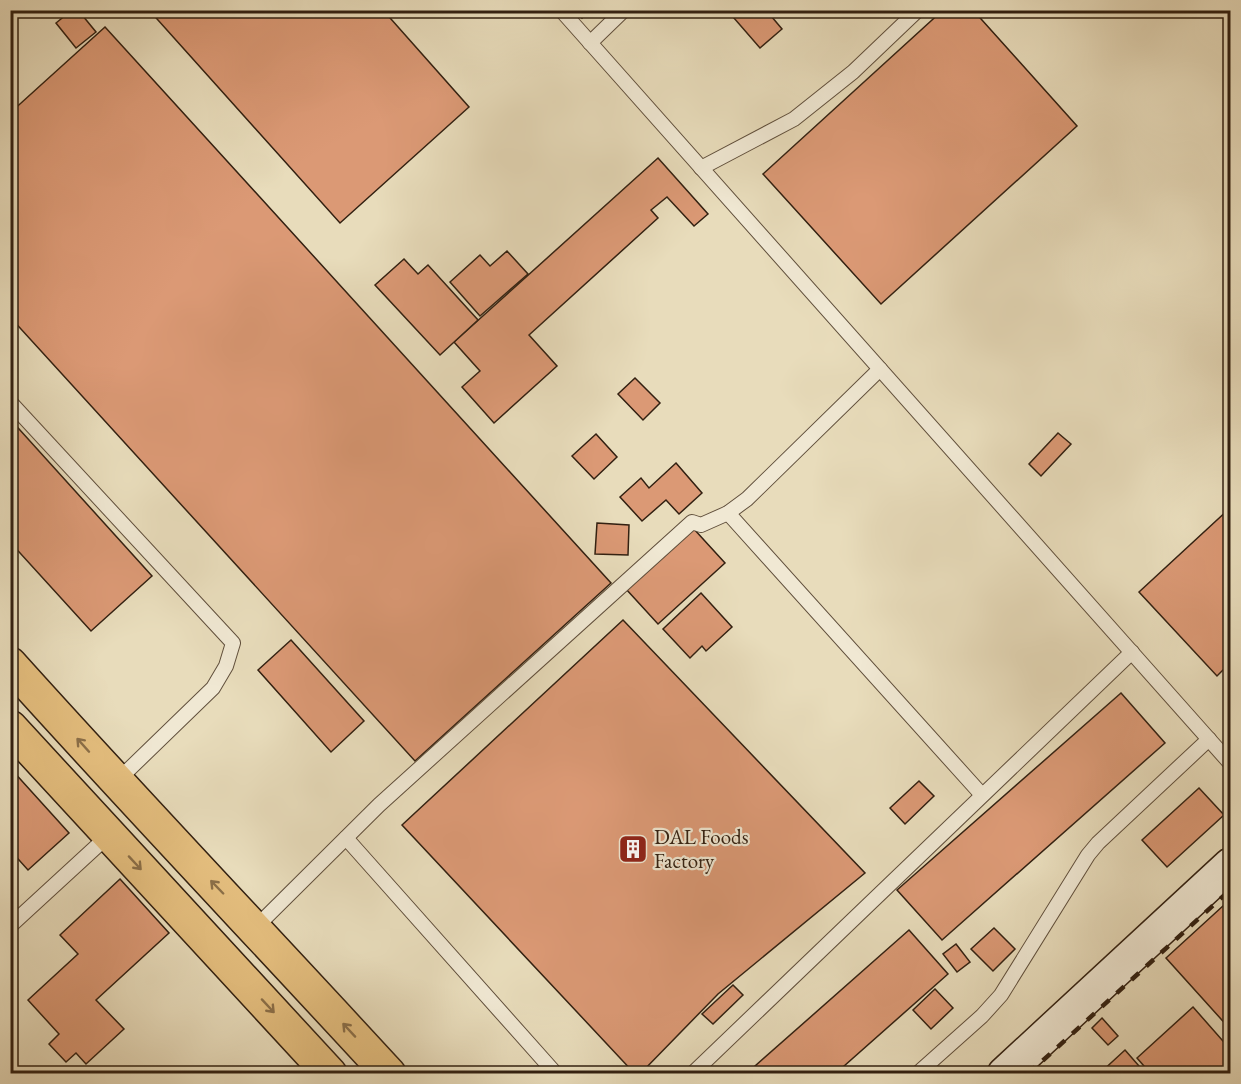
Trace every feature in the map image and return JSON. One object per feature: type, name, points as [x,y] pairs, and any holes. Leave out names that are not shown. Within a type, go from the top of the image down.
[{"type":"main road","points":[[10,664],[116,782],[255,928],[389,1074]]},
{"type":"main road","points":[[10,727],[330,1074]]},
{"type":"street","points":[[1004,1074],[1230,865]]},
{"type":"lane","points":[[561,10],[1230,763]]},
{"type":"lane","points":[[590,43],[624,10]]},
{"type":"lane","points":[[701,168],[794,119],[853,72],[918,10]]},
{"type":"lane","points":[[255,928],[405,782],[692,522],[701,525],[728,513],[747,499],[880,369]]},
{"type":"lane","points":[[10,402],[233,643],[226,666],[213,688],[116,782]]},
{"type":"lane","points":[[728,513],[982,795]]},
{"type":"lane","points":[[692,1074],[1132,652]]},
{"type":"lane","points":[[917,1074],[982,1016],[1001,995],[1088,855],[1098,843],[1209,739]]},
{"type":"lane","points":[[10,926],[109,834]]},
{"type":"lane","points":[[346,838],[556,1074]]},
{"type":"building","points":[[72,10],[78,10],[96,32],[76,48],[56,23]]},
{"type":"building","points":[[149,10],[383,10],[469,107],[340,223]]},
{"type":"building","points":[[575,10],[589,10],[582,18]]},
{"type":"building","points":[[727,10],[766,10],[782,29],[760,48]]},
{"type":"building","points":[[943,10],[973,10],[1077,126],[881,304],[763,174]]},
{"type":"building","points":[[105,27],[611,583],[415,761],[10,317],[10,113]]},
{"type":"building","points":[[658,158],[708,214],[694,226],[667,197],[651,210],[658,218],[529,335],[557,366],[494,423],[462,387],[480,371],[454,342]]},
{"type":"building","points":[[507,251],[528,274],[480,316],[450,282],[480,255],[490,266]]},
{"type":"building","points":[[404,259],[418,274],[428,265],[478,320],[440,355],[375,285]]},
{"type":"building","points":[[635,378],[660,403],[643,420],[618,394]]},
{"type":"building","points":[[10,419],[152,576],[91,631],[10,542]]},
{"type":"building","points":[[1058,433],[1071,444],[1041,476],[1029,464]]},
{"type":"building","points":[[596,434],[617,457],[594,479],[572,456]]},
{"type":"building","points":[[676,463],[702,493],[679,514],[666,500],[642,521],[620,497],[641,478],[649,488]]},
{"type":"building","points":[[1230,508],[1230,663],[1217,676],[1139,592]]},
{"type":"building","points":[[597,523],[629,525],[628,555],[595,554]]},
{"type":"building","points":[[693,528],[725,563],[658,624],[626,589]]},
{"type":"building","points":[[701,593],[732,627],[706,651],[702,646],[690,658],[663,629]]},
{"type":"building","name":"DAL Foods Factory","points":[[623,620],[865,873],[718,994],[640,1074],[635,1074],[402,825]]},
{"type":"building","points":[[291,640],[364,721],[331,752],[258,670]]},
{"type":"building","points":[[1121,693],[1165,743],[942,940],[897,890]]},
{"type":"building","points":[[12,770],[69,833],[28,870],[10,850],[10,772]]},
{"type":"building","points":[[919,781],[934,796],[905,824],[890,808]]},
{"type":"building","points":[[1199,788],[1224,815],[1167,867],[1142,840]]},
{"type":"building","points":[[120,879],[169,933],[96,1000],[124,1029],[86,1064],[76,1053],[66,1062],[49,1044],[59,1034],[28,1000],[78,954],[60,935]]},
{"type":"building","points":[[1224,905],[1230,912],[1230,1029],[1166,958]]},
{"type":"building","points":[[994,928],[1015,949],[993,971],[971,949]]},
{"type":"building","points":[[909,930],[948,974],[835,1074],[746,1074]]},
{"type":"building","points":[[956,944],[970,962],[957,972],[943,954]]},
{"type":"building","points":[[733,985],[743,995],[713,1024],[702,1014]]},
{"type":"building","points":[[935,989],[953,1008],[931,1029],[913,1010]]},
{"type":"building","points":[[1193,1007],[1230,1049],[1230,1074],[1151,1074],[1137,1058]]},
{"type":"building","points":[[1102,1018],[1118,1036],[1108,1045],[1092,1028]]},
{"type":"building","points":[[1125,1050],[1146,1074],[1099,1074]]},
{"type":"railway","points":[[1028,1074],[1230,890]]},
{"type":"place","name":"DAL Foods Factory","points":[[633,849]]}]
